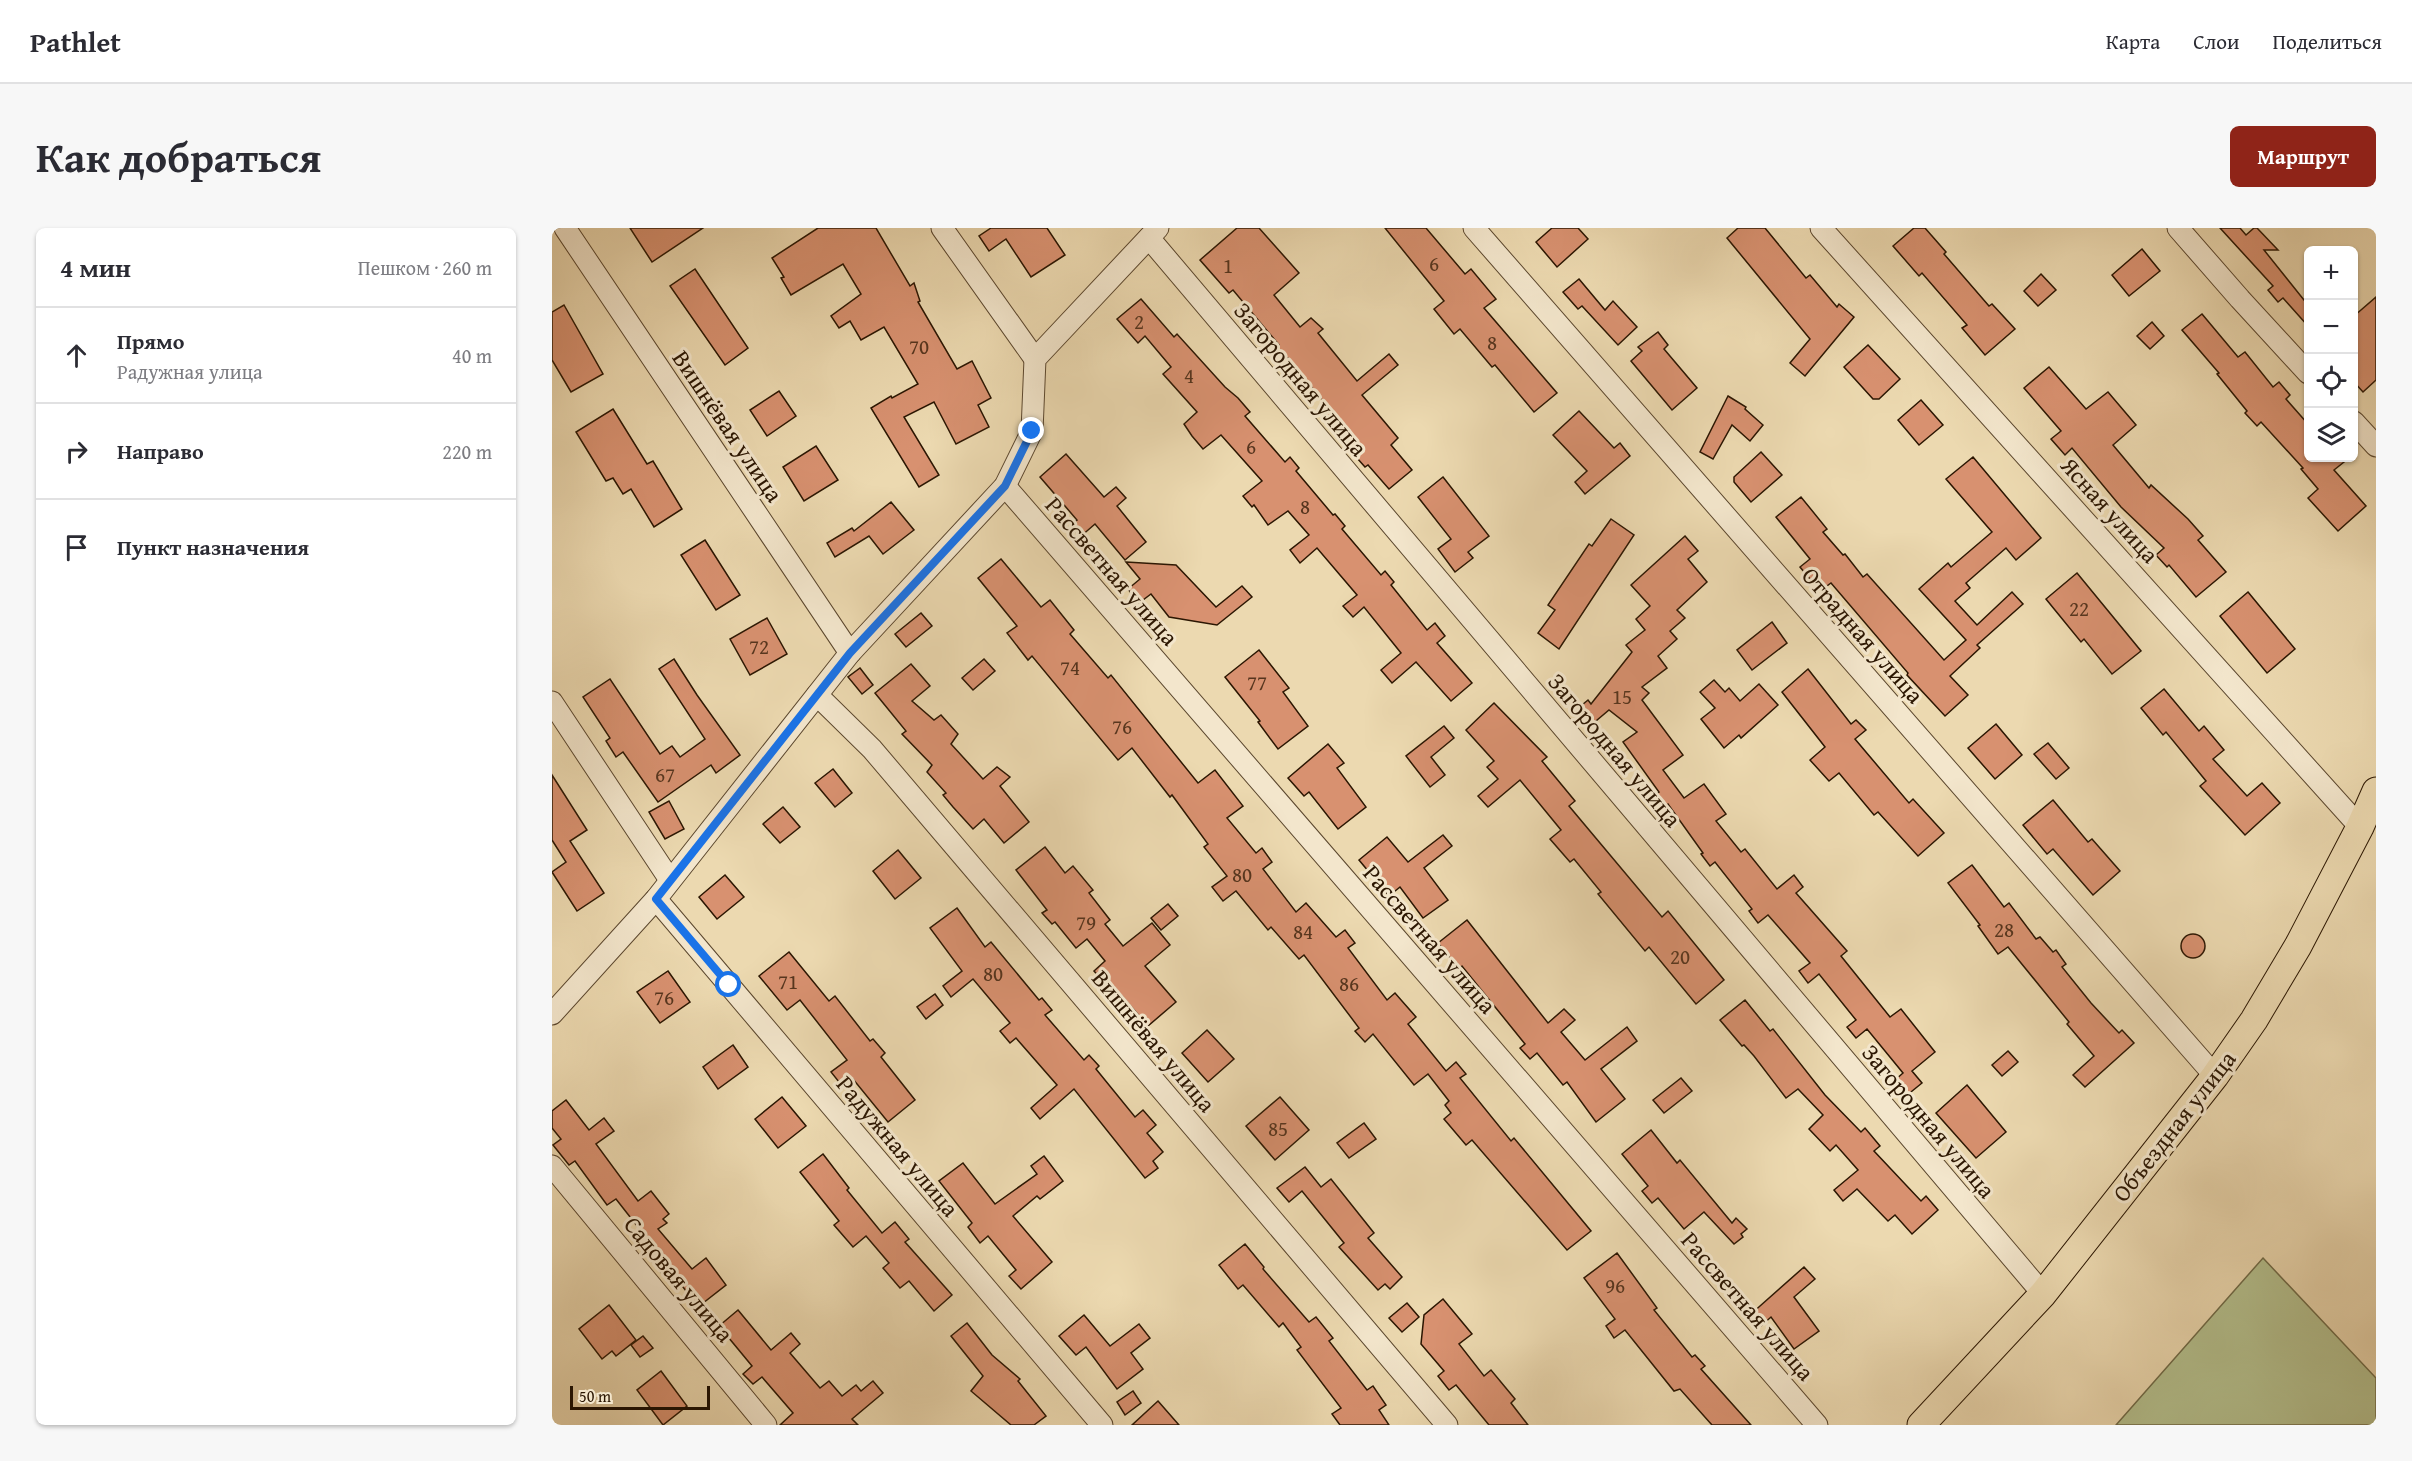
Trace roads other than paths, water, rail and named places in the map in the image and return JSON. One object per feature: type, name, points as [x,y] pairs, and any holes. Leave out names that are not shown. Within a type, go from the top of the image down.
[{"type":"main road","name":"Объездная улица","points":[[1921,1425],[2043,1294],[2215,1076],[2254,1020],[2298,946],[2360,827],[2376,791]]},
{"type":"street","name":"Вишнёвая улица","points":[[565,228],[850,653]]},
{"type":"street","points":[[552,1014],[656,899],[850,653],[1005,486],[1032,431],[1035,359],[942,228]]},
{"type":"street","name":"Отрадная улица","points":[[1474,228],[2215,1076]]},
{"type":"street","name":"Ясная улица","points":[[1821,228],[2360,827]]},
{"type":"street","points":[[2178,228],[2304,370]]},
{"type":"street","points":[[1035,359],[1153,233]]},
{"type":"street","name":"Загородная улица","points":[[1153,233],[2043,1294]]},
{"type":"street","points":[[2358,426],[2376,446]]},
{"type":"street","name":"Рассветная улица","points":[[1005,486],[1817,1425]]},
{"type":"street","name":"Вишнёвая улица","points":[[817,695],[872,749],[1447,1425]]},
{"type":"street","points":[[552,702],[670,880]]},
{"type":"street","name":"Радужная улица","points":[[656,899],[1102,1425]]},
{"type":"street","name":"Садовая улица","points":[[552,1166],[766,1425]]}]
